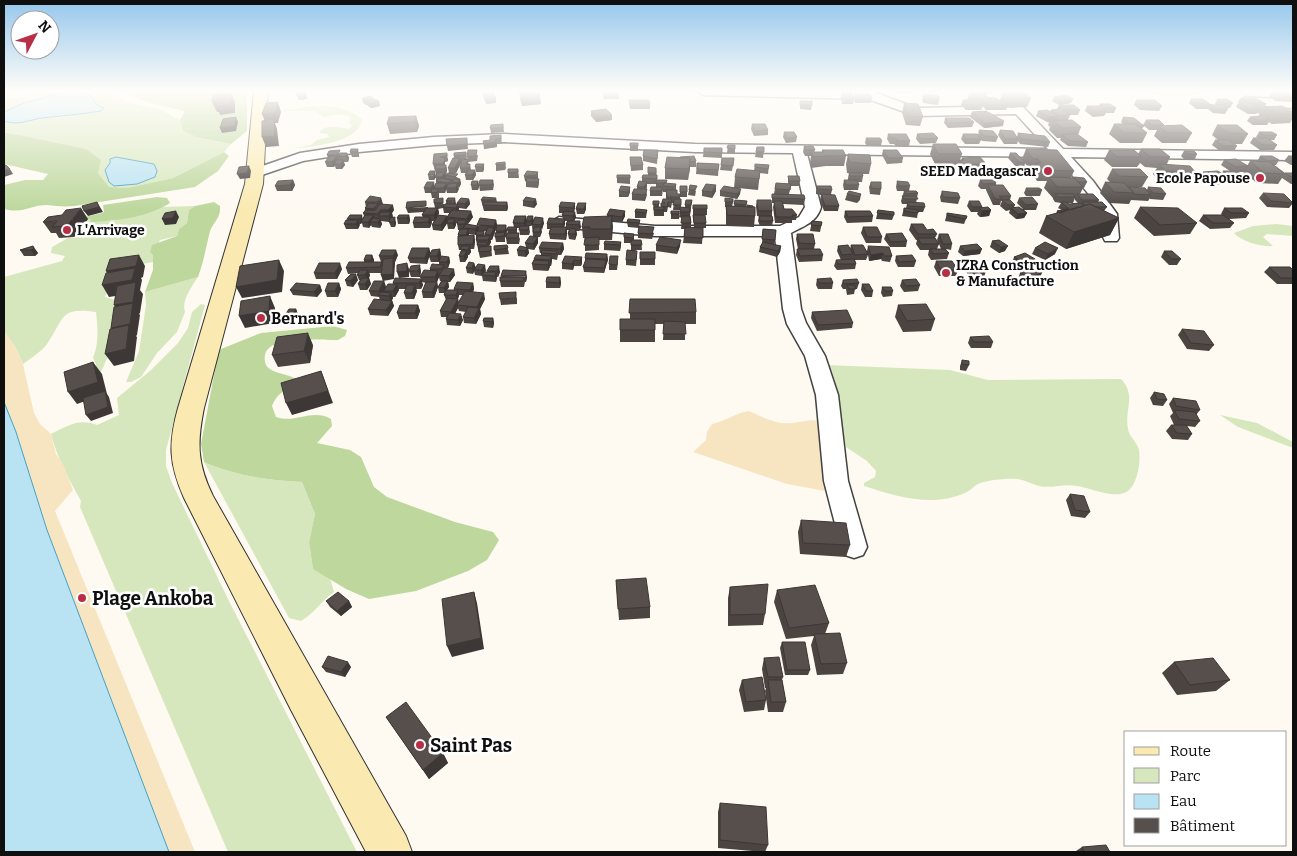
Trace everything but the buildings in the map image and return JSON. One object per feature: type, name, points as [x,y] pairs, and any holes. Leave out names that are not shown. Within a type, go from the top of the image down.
[{"type":"main road","points":[[258,131],[256,165],[191,408],[185,434],[184,460],[188,475],[295,680],[390,852]]},
{"type":"street","points":[[1038,131],[1088,184],[1109,214],[1111,238]]},
{"type":"street","points":[[256,165],[376,146],[504,138],[695,148],[1293,156]]},
{"type":"street","points":[[559,222],[655,231],[783,231],[805,220],[811,214],[813,207],[799,148]]},
{"type":"street","points":[[783,231],[792,309],[797,324],[805,335],[815,356],[827,395],[836,481],[854,547]]},
{"type":"green space","points":[[4,131],[183,131],[196,137],[231,144],[224,152],[173,178],[127,188],[109,187],[98,173],[59,143],[34,140]]},
{"type":"green space","points":[[183,131],[247,131],[231,144],[196,137]]},
{"type":"green space","points":[[321,131],[356,131],[343,139],[321,145],[291,149],[311,145],[317,140],[329,137],[328,134],[319,133]]},
{"type":"green space","points":[[4,132],[86,149],[101,160],[98,173],[109,187],[127,188],[173,178],[224,152],[229,156],[218,171],[195,187],[74,206],[41,205],[22,210],[11,210],[4,209],[4,185],[25,180],[43,180],[48,174],[4,164]]},
{"type":"green space","points":[[157,197],[167,198],[170,203],[152,212],[111,221],[91,222],[90,219],[72,220],[102,213],[104,212],[103,205]]},
{"type":"green space","points":[[214,202],[220,206],[219,214],[210,231],[198,277],[145,292],[153,270],[153,255],[150,252],[152,245],[177,236],[179,229],[187,223],[189,210],[195,206]]},
{"type":"green space","points":[[195,206],[189,210],[187,223],[179,229],[177,236],[160,240],[153,255],[154,262],[121,267],[117,270],[105,297],[115,300],[118,305],[110,352],[101,372],[95,373],[96,364],[93,358],[98,335],[96,312],[75,311],[64,316],[45,347],[23,364],[16,348],[4,331],[4,277],[62,261],[65,256],[51,253],[52,247],[68,238],[75,238],[88,219],[113,221],[163,207]]},
{"type":"green space","points":[[1276,224],[1293,226],[1293,236],[1267,234],[1263,237],[1273,246],[1252,243],[1234,233],[1253,226]]},
{"type":"green space","points":[[198,277],[186,298],[185,312],[177,332],[157,353],[141,377],[131,382],[126,382],[139,351],[146,305],[145,292]]},
{"type":"green space","points":[[201,304],[205,305],[166,450],[166,466],[172,483],[230,603],[357,852],[228,852],[80,507],[81,501],[64,468],[51,434],[68,426],[84,422],[97,425],[119,415],[117,398],[150,371],[178,343],[188,328],[192,312]]},
{"type":"green space","points":[[333,326],[347,330],[345,336],[338,340],[309,339],[285,341],[275,344],[268,349],[265,359],[268,368],[296,379],[275,400],[272,406],[276,417],[290,419],[317,415],[331,419],[332,426],[317,443],[350,450],[361,457],[374,487],[387,497],[455,522],[493,532],[499,540],[487,560],[468,571],[416,591],[369,599],[346,589],[313,569],[309,542],[315,514],[302,482],[252,476],[228,471],[204,462],[201,444],[218,354],[221,349],[261,333]]},
{"type":"green space","points":[[827,365],[950,370],[988,380],[1121,379],[1126,385],[1129,397],[1127,422],[1130,436],[1137,445],[1140,455],[1137,476],[1128,491],[1117,494],[1103,493],[1072,485],[1044,487],[1023,480],[1013,479],[985,482],[954,497],[929,500],[903,497],[864,486],[864,483],[875,477],[876,471],[867,461],[846,447]]},
{"type":"green space","points":[[1220,415],[1257,423],[1293,442],[1293,448],[1238,427]]},
{"type":"green space","points":[[204,462],[228,471],[252,476],[302,482],[315,514],[309,542],[313,569],[330,578],[334,592],[301,621],[289,618]]},
{"type":"sand","name":"Plage Ankoba","points":[[4,331],[16,348],[23,364],[34,413],[40,424],[51,434],[56,454],[64,466],[73,490],[55,511],[195,852],[169,852],[47,530],[16,432],[4,402]]},
{"type":"sand","points":[[749,411],[781,423],[820,421],[830,492],[787,484],[693,452],[706,440],[707,432],[712,424]]},
{"type":"water","points":[[116,157],[154,164],[157,171],[155,177],[137,184],[114,186],[109,182],[105,170],[110,163],[110,159]]},
{"type":"water","points":[[4,402],[16,432],[47,530],[169,852],[4,852]]},
{"type":"place","name":"SEED Madagascar","points":[[1048,171]]},
{"type":"place","name":"Ecole Papouse","points":[[1260,178]]},
{"type":"place","name":"L'Arrivage","points":[[67,230]]},
{"type":"place","name":"IZRA Construction & Manufacture","points":[[946,273]]},
{"type":"place","name":"Bernard's","points":[[261,318]]},
{"type":"place","name":"Plage Ankoba","points":[[82,598]]},
{"type":"place","name":"Saint Pas","points":[[420,745]]}]
